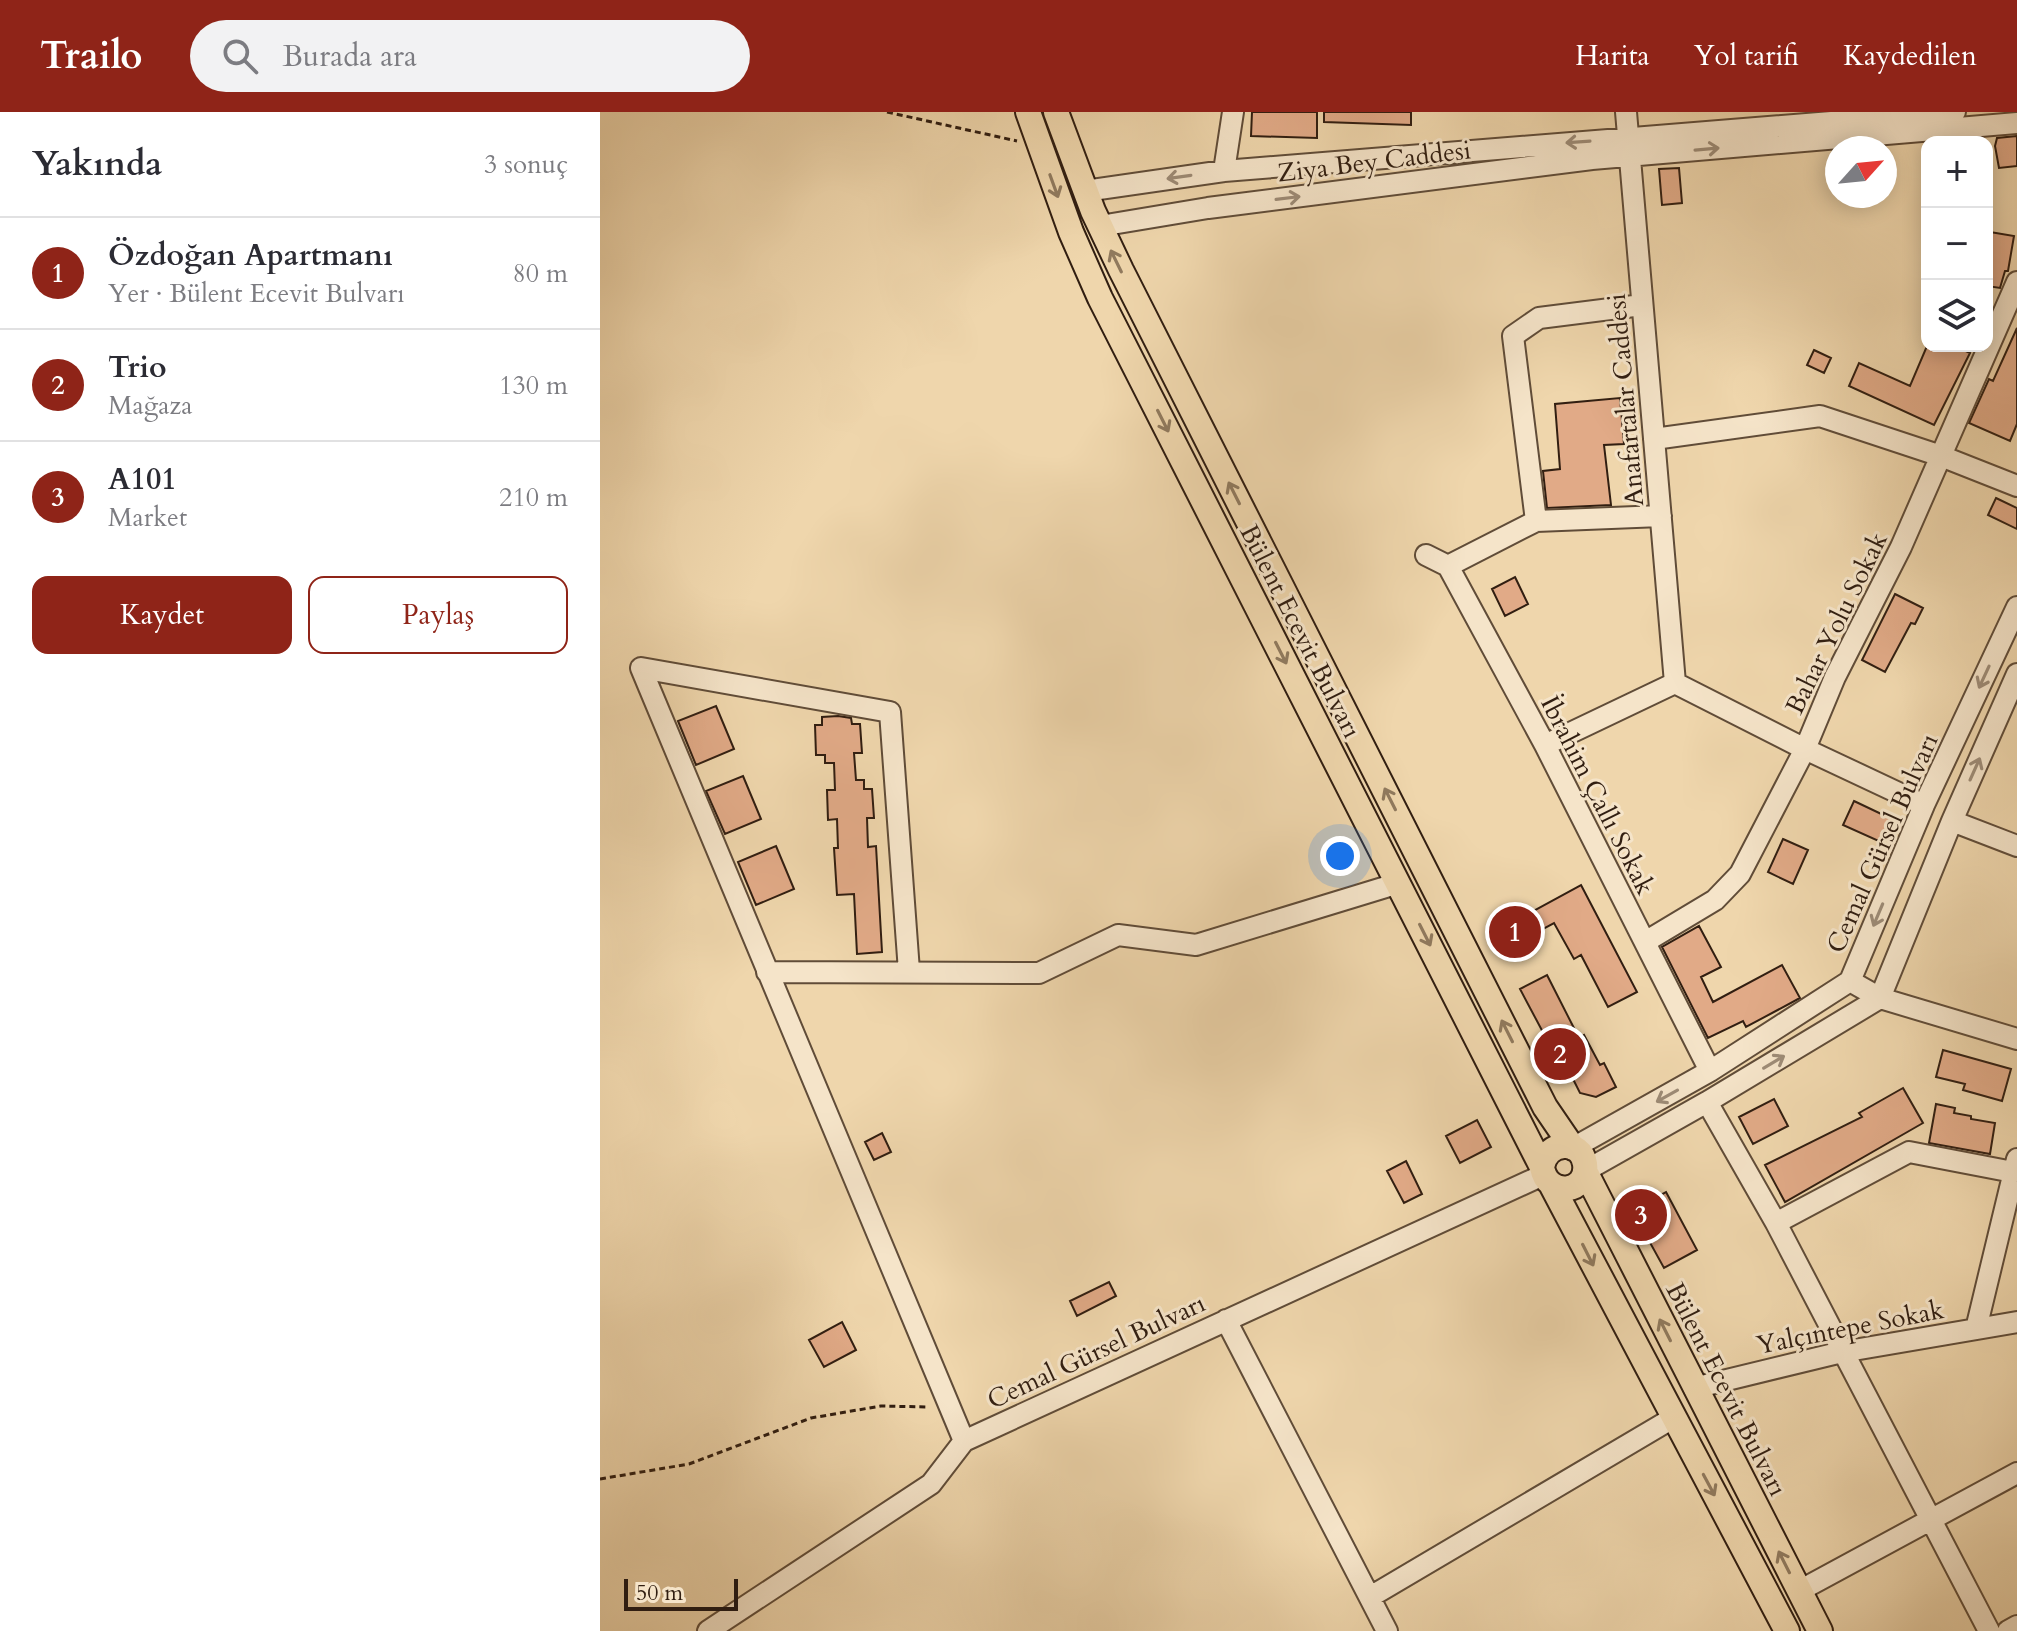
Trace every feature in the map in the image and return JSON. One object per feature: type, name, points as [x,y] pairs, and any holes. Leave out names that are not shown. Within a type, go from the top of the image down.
[{"type":"main road","name":"Bülent Ecevit Bulvarı","points":[[1028,112],[1071,232],[1100,298],[1545,1176],[1787,1631]]},
{"type":"main road","points":[[1056,112],[1100,226],[1545,1107],[1583,1158],[1585,1171],[1578,1184],[1572,1188],[1558,1189],[1545,1176],[1543,1160],[1559,1146],[1573,1148]]},
{"type":"main road","name":"Bülent Ecevit Bulvarı","points":[[1585,1171],[1820,1631]]},
{"type":"street","points":[[1224,171],[1233,112]]},
{"type":"street","name":"Anafartalar Caddesi","points":[[1626,112],[1675,683]]},
{"type":"street","name":"Ziya Bey Caddesi","points":[[1100,226],[1629,148],[1900,121],[1955,112]]},
{"type":"street","name":"Ziya Bey Caddesi","points":[[1900,121],[2017,123]]},
{"type":"street","name":"Ziya Bey Caddesi","points":[[1085,191],[1224,171],[1629,148]]},
{"type":"street","name":"Bahar Yolu Sokak","points":[[1645,942],[1715,900],[1740,874],[1805,749],[1835,677],[1901,547],[2017,282]]},
{"type":"street","points":[[1536,521],[1513,336],[1539,318],[1642,305]]},
{"type":"street","points":[[1654,439],[1820,416],[1941,456],[2017,486]]},
{"type":"street","points":[[1426,555],[1448,566],[1536,521],[1661,516]]},
{"type":"street","name":"İbrahim Çallı Sokak","points":[[1448,566],[1545,745],[1710,1071]]},
{"type":"street","name":"Cemal Gürsel Bulvarı","points":[[1573,1148],[1710,1071],[1850,981],[1924,805],[2017,607]]},
{"type":"street","points":[[909,971],[890,712],[641,668],[964,1441]]},
{"type":"street","name":"Cemal Gürsel Bulvarı","points":[[1880,998],[1952,821],[2017,674]]},
{"type":"street","points":[[1545,745],[1675,683],[1924,805]]},
{"type":"street","points":[[1952,821],[2017,846]]},
{"type":"street","points":[[767,972],[1039,973],[1118,935],[1196,945],[1399,883]]},
{"type":"street","points":[[1850,981],[1880,998],[2017,1039]]},
{"type":"street","points":[[1585,1171],[1880,998]]},
{"type":"street","points":[[1707,1102],[1776,1223],[1989,1631]]},
{"type":"street","points":[[1776,1223],[1909,1152],[2015,1166],[1976,1329]]},
{"type":"street","name":"Cemal Gürsel Bulvarı","points":[[708,1631],[931,1484],[964,1441],[1545,1176]]},
{"type":"street","points":[[1226,1320],[1387,1631]]},
{"type":"street","name":"Yalçıntepe Sokak","points":[[1694,1388],[1842,1352],[2017,1322]]},
{"type":"street","points":[[1370,1597],[1673,1418]]},
{"type":"street","points":[[1799,1591],[2017,1473]]},
{"type":"street","points":[[2008,1631],[2017,1626]]},
{"type":"path","points":[[887,112],[1040,146]]},
{"type":"path","points":[[600,1479],[689,1464],[811,1418],[881,1406],[949,1408]]},
{"type":"building","points":[[1252,112],[1317,112],[1317,138],[1251,136]]},
{"type":"building","points":[[1324,112],[1411,112],[1411,125],[1324,122]]},
{"type":"building","points":[[2017,136],[2017,166],[1999,168],[1995,146],[1997,138]]},
{"type":"building","points":[[1679,168],[1682,203],[1662,205],[1659,169]]},
{"type":"building","points":[[1993,232],[2014,236],[2008,271],[2005,271],[2000,288],[1993,287]]},
{"type":"building","points":[[2017,328],[2017,424],[2010,441],[1969,423],[1989,379],[1993,381]]},
{"type":"building","points":[[1814,350],[1831,358],[1824,373],[1807,365]]},
{"type":"building","points":[[1924,352],[1970,353],[1934,425],[1849,386],[1859,363],[1910,386]]},
{"type":"building","points":[[1620,398],[1624,444],[1604,445],[1611,505],[1547,508],[1543,471],[1560,469],[1555,404]]},
{"type":"building","points":[[1996,498],[2017,508],[2017,529],[1988,515]]},
{"type":"building","points":[[1515,577],[1528,604],[1505,616],[1492,589]]},
{"type":"building","points":[[1895,594],[1923,608],[1915,624],[1911,623],[1885,672],[1862,660]]},
{"type":"building","points":[[716,706],[734,749],[696,765],[678,721]]},
{"type":"building","points":[[822,717],[851,718],[852,724],[860,724],[862,753],[854,753],[856,780],[864,780],[864,789],[872,789],[874,818],[867,818],[868,847],[876,846],[882,952],[857,954],[854,894],[837,895],[834,848],[838,848],[837,819],[828,820],[827,790],[835,790],[834,763],[825,763],[825,755],[816,755],[815,725],[822,725]]},
{"type":"building","points":[[743,776],[761,819],[725,834],[706,791]]},
{"type":"building","points":[[1854,801],[1894,820],[1883,843],[1843,825]]},
{"type":"building","points":[[1783,839],[1808,850],[1793,884],[1768,872]]},
{"type":"building","points":[[776,846],[794,889],[756,905],[738,862]]},
{"type":"building","points":[[1581,885],[1637,992],[1608,1007],[1581,955],[1574,959],[1554,923],[1504,950],[1495,932]]},
{"type":"building","points":[[1699,926],[1721,967],[1701,977],[1713,1002],[1782,965],[1800,998],[1746,1027],[1743,1021],[1708,1038],[1662,947]]},
{"type":"building","points":[[1547,975],[1579,1038],[1584,1035],[1616,1087],[1596,1097],[1580,1093],[1567,1067],[1563,1070],[1520,989]]},
{"type":"building","points":[[1943,1050],[2011,1069],[2002,1101],[1963,1090],[1965,1084],[1936,1077]]},
{"type":"building","points":[[1903,1088],[1923,1123],[1785,1202],[1765,1165],[1862,1117],[1859,1113]]},
{"type":"building","points":[[1774,1099],[1788,1126],[1753,1144],[1739,1117]]},
{"type":"building","points":[[1936,1104],[1955,1108],[1954,1113],[1971,1116],[1971,1119],[1995,1123],[1990,1154],[1929,1143]]},
{"type":"building","points":[[1477,1120],[1491,1147],[1460,1163],[1446,1136]]},
{"type":"building","points":[[882,1133],[891,1152],[874,1160],[865,1142]]},
{"type":"building","points":[[1406,1161],[1422,1194],[1404,1203],[1387,1171]]},
{"type":"building","points":[[1666,1192],[1697,1250],[1664,1268],[1632,1210]]},
{"type":"building","points":[[1109,1282],[1116,1296],[1077,1316],[1070,1301]]},
{"type":"building","points":[[842,1322],[856,1350],[824,1367],[809,1340]]},
{"type":"place","name":"Özdoğan Apartmanı","points":[[1515,932]]},
{"type":"place","name":"Trio","points":[[1560,1054]]},
{"type":"place","name":"A101","points":[[1641,1215]]}]
